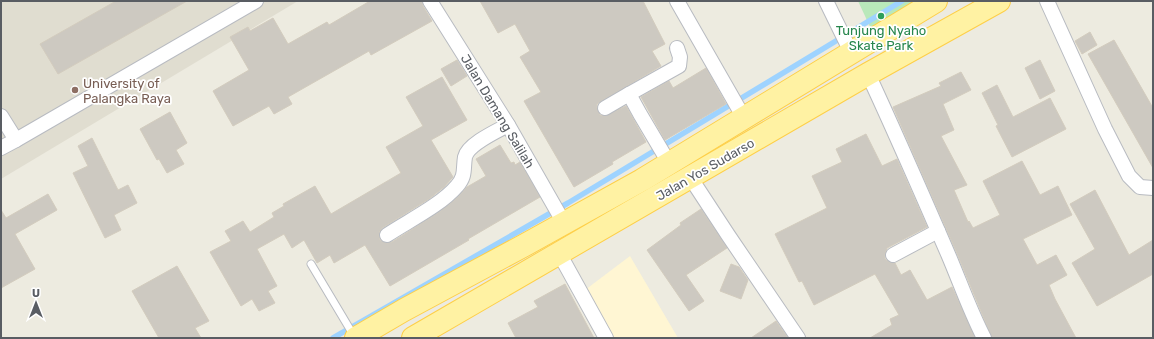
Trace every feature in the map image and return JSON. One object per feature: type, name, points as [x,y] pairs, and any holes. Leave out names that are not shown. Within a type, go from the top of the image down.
[{"type":"main road","name":"Jalan Yos Sudarso","points":[[355,338],[523,246],[559,214],[642,180],[936,1]]},
{"type":"main road","name":"Jalan Yos Sudarso","points":[[413,338],[868,74],[999,1]]},
{"type":"street","points":[[1,148],[256,1]]},
{"type":"street","name":"Jalan Damang Salilah","points":[[430,1],[508,125],[559,214]]},
{"type":"street","points":[[678,1],[744,118]]},
{"type":"street","points":[[826,1],[851,52]]},
{"type":"street","points":[[1047,1],[1105,129],[1129,176],[1140,187],[1153,188]]},
{"type":"street","points":[[605,108],[679,66],[680,57],[677,48]]},
{"type":"street","points":[[868,74],[938,230],[977,325],[984,338]]},
{"type":"street","points":[[629,94],[669,164]]},
{"type":"street","points":[[1,116],[16,140]]},
{"type":"street","points":[[387,235],[441,200],[457,186],[463,176],[465,158],[470,148],[508,125]]},
{"type":"street","points":[[690,177],[787,324],[798,338]]},
{"type":"street","points":[[893,255],[938,230]]},
{"type":"street","points":[[559,253],[606,338]]},
{"type":"lane","points":[[312,264],[355,338]]},
{"type":"shaded area","name":"University of Palangka Raya","points":[[1,1],[298,1],[1,179]]},
{"type":"shaded area","points":[[630,256],[678,338],[614,338],[585,290]]},
{"type":"green space","name":"Tunjung Nyaho Skate Park","points":[[858,1],[923,1],[872,31]]},
{"type":"building","points":[[116,1],[187,1],[58,74],[40,44]]},
{"type":"building","points":[[370,1],[422,1],[423,6],[432,21],[371,55],[369,51],[288,97],[292,104],[274,114],[269,106],[233,126],[213,91],[249,70],[230,37],[248,27],[250,31],[273,18],[288,44],[327,22],[329,25]]},
{"type":"building","points":[[480,1],[643,1],[665,44],[652,51],[661,66],[601,101],[597,104],[597,108],[600,115],[605,116],[626,106],[646,142],[574,187],[524,101],[541,92],[520,57],[530,51],[515,24],[498,33]]},
{"type":"building","points":[[1090,32],[1097,45],[1082,54],[1075,41]]},
{"type":"building","points":[[1114,40],[1153,108],[1153,168],[1088,54]]},
{"type":"building","points":[[457,60],[467,76],[451,86],[441,69]]},
{"type":"building","points":[[1040,60],[1055,91],[1040,99],[1025,68]]},
{"type":"building","points":[[706,68],[726,104],[665,140],[641,97],[669,81],[673,88]]},
{"type":"building","points":[[961,72],[971,90],[943,104],[954,130],[941,136],[967,185],[954,190],[968,222],[969,221],[973,228],[1000,215],[983,181],[1022,161],[1040,195],[1058,186],[1072,215],[1023,239],[1037,265],[1056,255],[1067,275],[1049,285],[1076,338],[992,338],[893,107],[941,86],[939,83]]},
{"type":"building","points":[[442,77],[467,120],[431,140],[453,177],[444,187],[429,199],[382,228],[379,235],[380,240],[387,243],[392,242],[438,213],[456,199],[467,187],[486,176],[476,159],[500,145],[511,163],[514,162],[515,165],[520,162],[540,197],[390,286],[365,245],[334,263],[330,255],[317,263],[304,240],[292,248],[284,234],[257,249],[277,286],[268,291],[275,303],[259,311],[252,299],[241,306],[210,252],[231,241],[225,231],[243,221],[250,232],[274,217],[272,213],[284,206],[283,204],[315,186],[331,214],[401,173],[386,147],[423,126],[406,97]]},
{"type":"building","points":[[997,85],[1013,117],[1050,98],[1066,129],[1012,157],[996,126],[998,125],[982,93]]},
{"type":"building","points":[[170,112],[187,143],[176,150],[184,164],[167,173],[159,159],[157,160],[140,129]]},
{"type":"building","points":[[866,134],[882,166],[897,159],[927,227],[887,248],[885,259],[889,262],[895,263],[901,275],[910,270],[927,300],[952,287],[975,338],[870,338],[892,325],[890,319],[899,315],[875,274],[814,305],[802,281],[799,282],[775,234],[827,208],[812,176],[842,162],[836,149]]},
{"type":"building","points":[[92,138],[118,190],[128,185],[137,203],[114,215],[121,230],[105,238],[73,173],[88,166],[78,146]]},
{"type":"building","points":[[1095,190],[1129,255],[1153,240],[1153,274],[1097,306],[1072,263],[1095,249],[1070,204]]},
{"type":"building","points":[[48,194],[57,210],[15,234],[35,269],[1,288],[1,210],[6,218]]},
{"type":"building","points":[[701,209],[727,248],[686,275],[704,301],[689,311],[647,250],[681,225],[680,223]]},
{"type":"building","points":[[731,264],[739,267],[748,280],[741,299],[720,291]]},
{"type":"building","points":[[177,266],[209,321],[195,328],[201,338],[159,338],[132,291]]},
{"type":"building","points":[[565,284],[594,338],[516,338],[508,323],[538,307],[534,301]]},
{"type":"building","points":[[776,321],[788,338],[751,338]]},
{"type":"waterway","points":[[333,338],[568,203],[902,1]]},
{"type":"place","name":"Tunjung Nyaho Skate Park","points":[[881,16]]},
{"type":"place","name":"University of Palangka Raya","points":[[75,90]]}]
